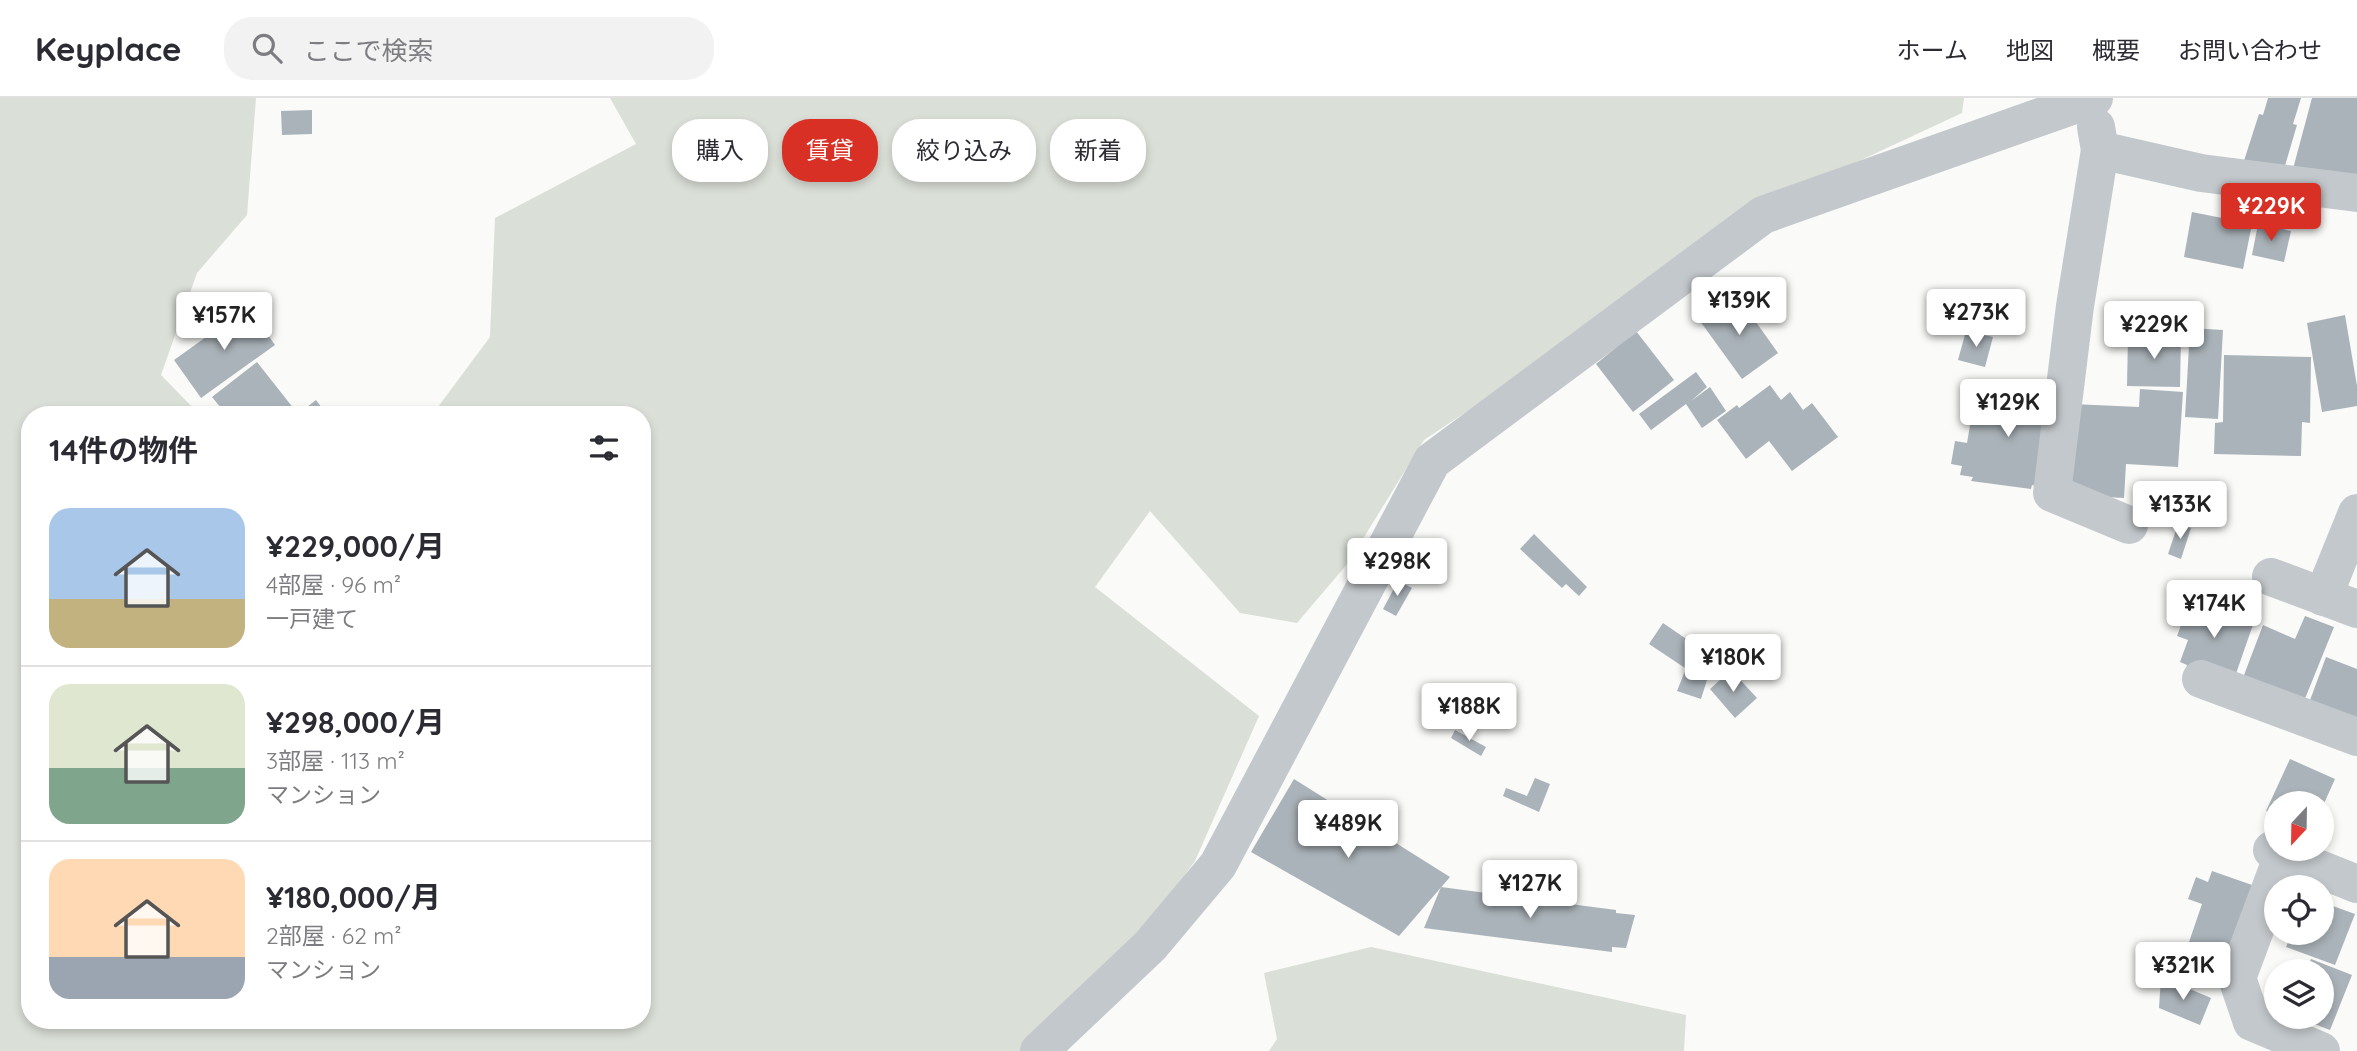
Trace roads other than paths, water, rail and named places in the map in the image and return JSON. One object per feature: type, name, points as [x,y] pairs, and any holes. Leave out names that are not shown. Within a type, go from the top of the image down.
[{"type":"street","points":[[1039,1051],[1150,946],[1218,865],[1432,461],[1763,215],[2093,99],[2100,150],[2075,306],[2052,493],[2129,525]]},
{"type":"street","points":[[2100,150],[2201,173],[2357,193]]},
{"type":"street","points":[[2271,577],[2340,603],[2357,513]]},
{"type":"street","points":[[2201,679],[2357,737]]},
{"type":"street","points":[[2321,1051],[2252,1022],[2237,978],[2277,852],[2357,884]]}]
